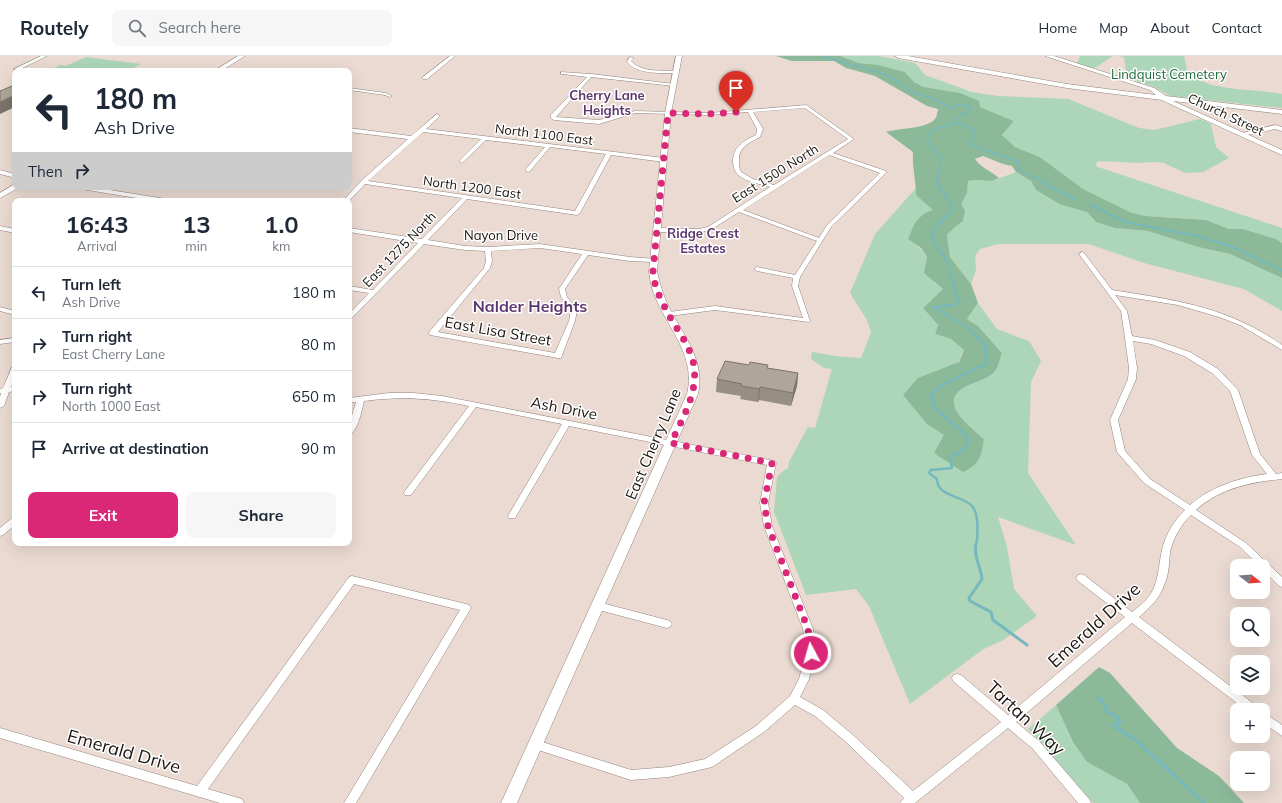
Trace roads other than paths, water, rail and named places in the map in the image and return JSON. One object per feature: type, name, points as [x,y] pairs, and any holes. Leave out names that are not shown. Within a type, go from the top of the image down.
[{"type":"street","points":[[18,68],[45,56]]},
{"type":"street","points":[[222,68],[242,56]]},
{"type":"street","points":[[425,78],[453,56]]},
{"type":"street","name":"East Cherry Lane","points":[[509,803],[671,443],[694,388],[695,374],[687,346],[669,314],[654,282],[654,260],[668,113],[679,56]]},
{"type":"street","points":[[899,56],[1015,78],[1122,93],[1282,112]]},
{"type":"street","name":"Church Street","points":[[1048,56],[1152,89],[1165,98],[1282,153]]},
{"type":"street","points":[[632,58],[629,61],[636,68],[677,72]]},
{"type":"street","points":[[563,73],[674,85]]},
{"type":"street","points":[[591,76],[553,116],[554,118],[599,122],[635,112],[709,114],[750,111],[760,129],[758,136],[739,147],[736,152],[736,169],[739,174],[775,187]]},
{"type":"street","points":[[1122,93],[1134,90],[1136,88],[1135,83]]},
{"type":"street","points":[[352,89],[386,94],[390,96]]},
{"type":"street","name":"East 1500 North","points":[[657,230],[699,231],[710,228],[851,139],[806,106],[750,111]]},
{"type":"street","points":[[349,198],[363,182],[437,116]]},
{"type":"street","points":[[1242,134],[1276,127],[1282,129]]},
{"type":"street","points":[[352,130],[413,138]]},
{"type":"street","name":"North 1100 East","points":[[422,130],[664,160]]},
{"type":"street","points":[[462,161],[485,138]]},
{"type":"street","points":[[528,170],[548,146]]},
{"type":"street","points":[[669,314],[715,308],[807,321],[794,286],[797,277],[829,226],[884,172],[829,153]]},
{"type":"street","name":"North 1200 East","points":[[363,182],[577,213],[609,154]]},
{"type":"street","points":[[0,172],[12,175]]},
{"type":"street","points":[[0,196],[12,189]]},
{"type":"street","points":[[99,190],[148,198]]},
{"type":"street","name":"East 1275 North","points":[[352,315],[466,197]]},
{"type":"street","points":[[738,210],[820,240]]},
{"type":"street","points":[[0,228],[12,230]]},
{"type":"street","name":"Nayon Drive","points":[[352,230],[465,248],[488,249],[540,246],[630,259],[654,260]]},
{"type":"street","name":"East Lisa Street","points":[[488,249],[489,261],[487,268],[433,333],[558,356],[572,321],[574,310],[564,297],[562,289],[586,253]]},
{"type":"street","points":[[1082,254],[1124,311],[1133,368],[1132,379],[1114,420],[1121,452],[1147,482],[1243,545],[1282,583]]},
{"type":"street","points":[[757,269],[797,277]]},
{"type":"street","points":[[352,288],[374,292]]},
{"type":"street","points":[[1110,292],[1162,299],[1221,314],[1252,329],[1282,348]]},
{"type":"street","points":[[0,309],[12,312]]},
{"type":"street","points":[[1129,338],[1152,342],[1187,354],[1215,371],[1234,390],[1256,455],[1278,476]]},
{"type":"street","points":[[0,342],[12,340]]},
{"type":"street","points":[[0,406],[12,377]]},
{"type":"street","name":"Ash Drive","points":[[352,400],[389,395],[414,395],[473,404],[772,463],[764,503],[768,526],[808,629],[811,653],[804,678],[794,699]]},
{"type":"street","points":[[352,426],[356,417],[360,399]]},
{"type":"street","points":[[408,493],[473,404]]},
{"type":"street","points":[[512,516],[567,423]]},
{"type":"street","name":"Emerald Drive","points":[[909,801],[1008,722],[1150,602],[1161,581],[1167,548],[1173,532],[1180,520],[1190,510],[1203,500],[1236,483],[1278,476]]},
{"type":"street","points":[[0,533],[12,523]]},
{"type":"street","points":[[1081,578],[1245,703]]},
{"type":"street","points":[[200,791],[352,580],[466,608],[350,803]]},
{"type":"street","points":[[598,606],[668,624]]},
{"type":"street","name":"Tartan Way","points":[[957,678],[1036,745],[1085,803]]},
{"type":"street","points":[[536,745],[631,775],[669,772],[708,763],[760,729],[794,699],[819,713],[837,728],[909,801]]},
{"type":"street","points":[[1270,722],[1282,731]]},
{"type":"street","name":"Emerald Drive","points":[[0,732],[238,803]]},
{"type":"waterway","points":[[821,56],[884,74],[896,80],[912,93],[932,98],[952,108],[960,104],[970,107],[968,112],[961,115],[957,119],[957,123]]},
{"type":"waterway","points":[[937,181],[941,159],[929,143],[927,137],[933,130],[957,123]]},
{"type":"waterway","points":[[957,123],[974,130],[976,133],[973,136],[974,140],[969,142],[970,145],[1019,162],[1019,170],[1044,182]]},
{"type":"waterway","points":[[937,181],[940,189],[950,202],[953,210],[932,230],[932,239],[949,264]]},
{"type":"waterway","points":[[1042,181],[1048,186],[1075,199]]},
{"type":"waterway","points":[[1091,205],[1125,222],[1197,236],[1230,246],[1282,270]]},
{"type":"waterway","points":[[949,268],[956,295],[960,300],[954,305],[934,307],[971,330],[982,342]]},
{"type":"waterway","points":[[976,545],[977,525],[974,509],[968,502],[945,493],[938,485],[937,479],[929,473],[931,470],[952,468],[950,457],[963,450],[969,443],[967,436],[935,408],[931,395],[939,387],[987,363],[985,346],[981,341]]},
{"type":"waterway","points":[[976,544],[976,557],[982,579],[969,598],[970,601],[991,612],[993,620],[1027,645]]},
{"type":"waterway","points":[[1099,698],[1106,707],[1106,711],[1118,718],[1120,723],[1114,724],[1114,726],[1138,742],[1204,803]]},
{"type":"district","name":"Cherry Lane Heights","points":[[607,102]]},
{"type":"district","name":"Ridge Crest Estates","points":[[703,240]]},
{"type":"district","name":"Nalder Heights","points":[[530,306]]},
{"type":"park label","name":"Lindquist Cemetery","points":[[1169,74]]}]
